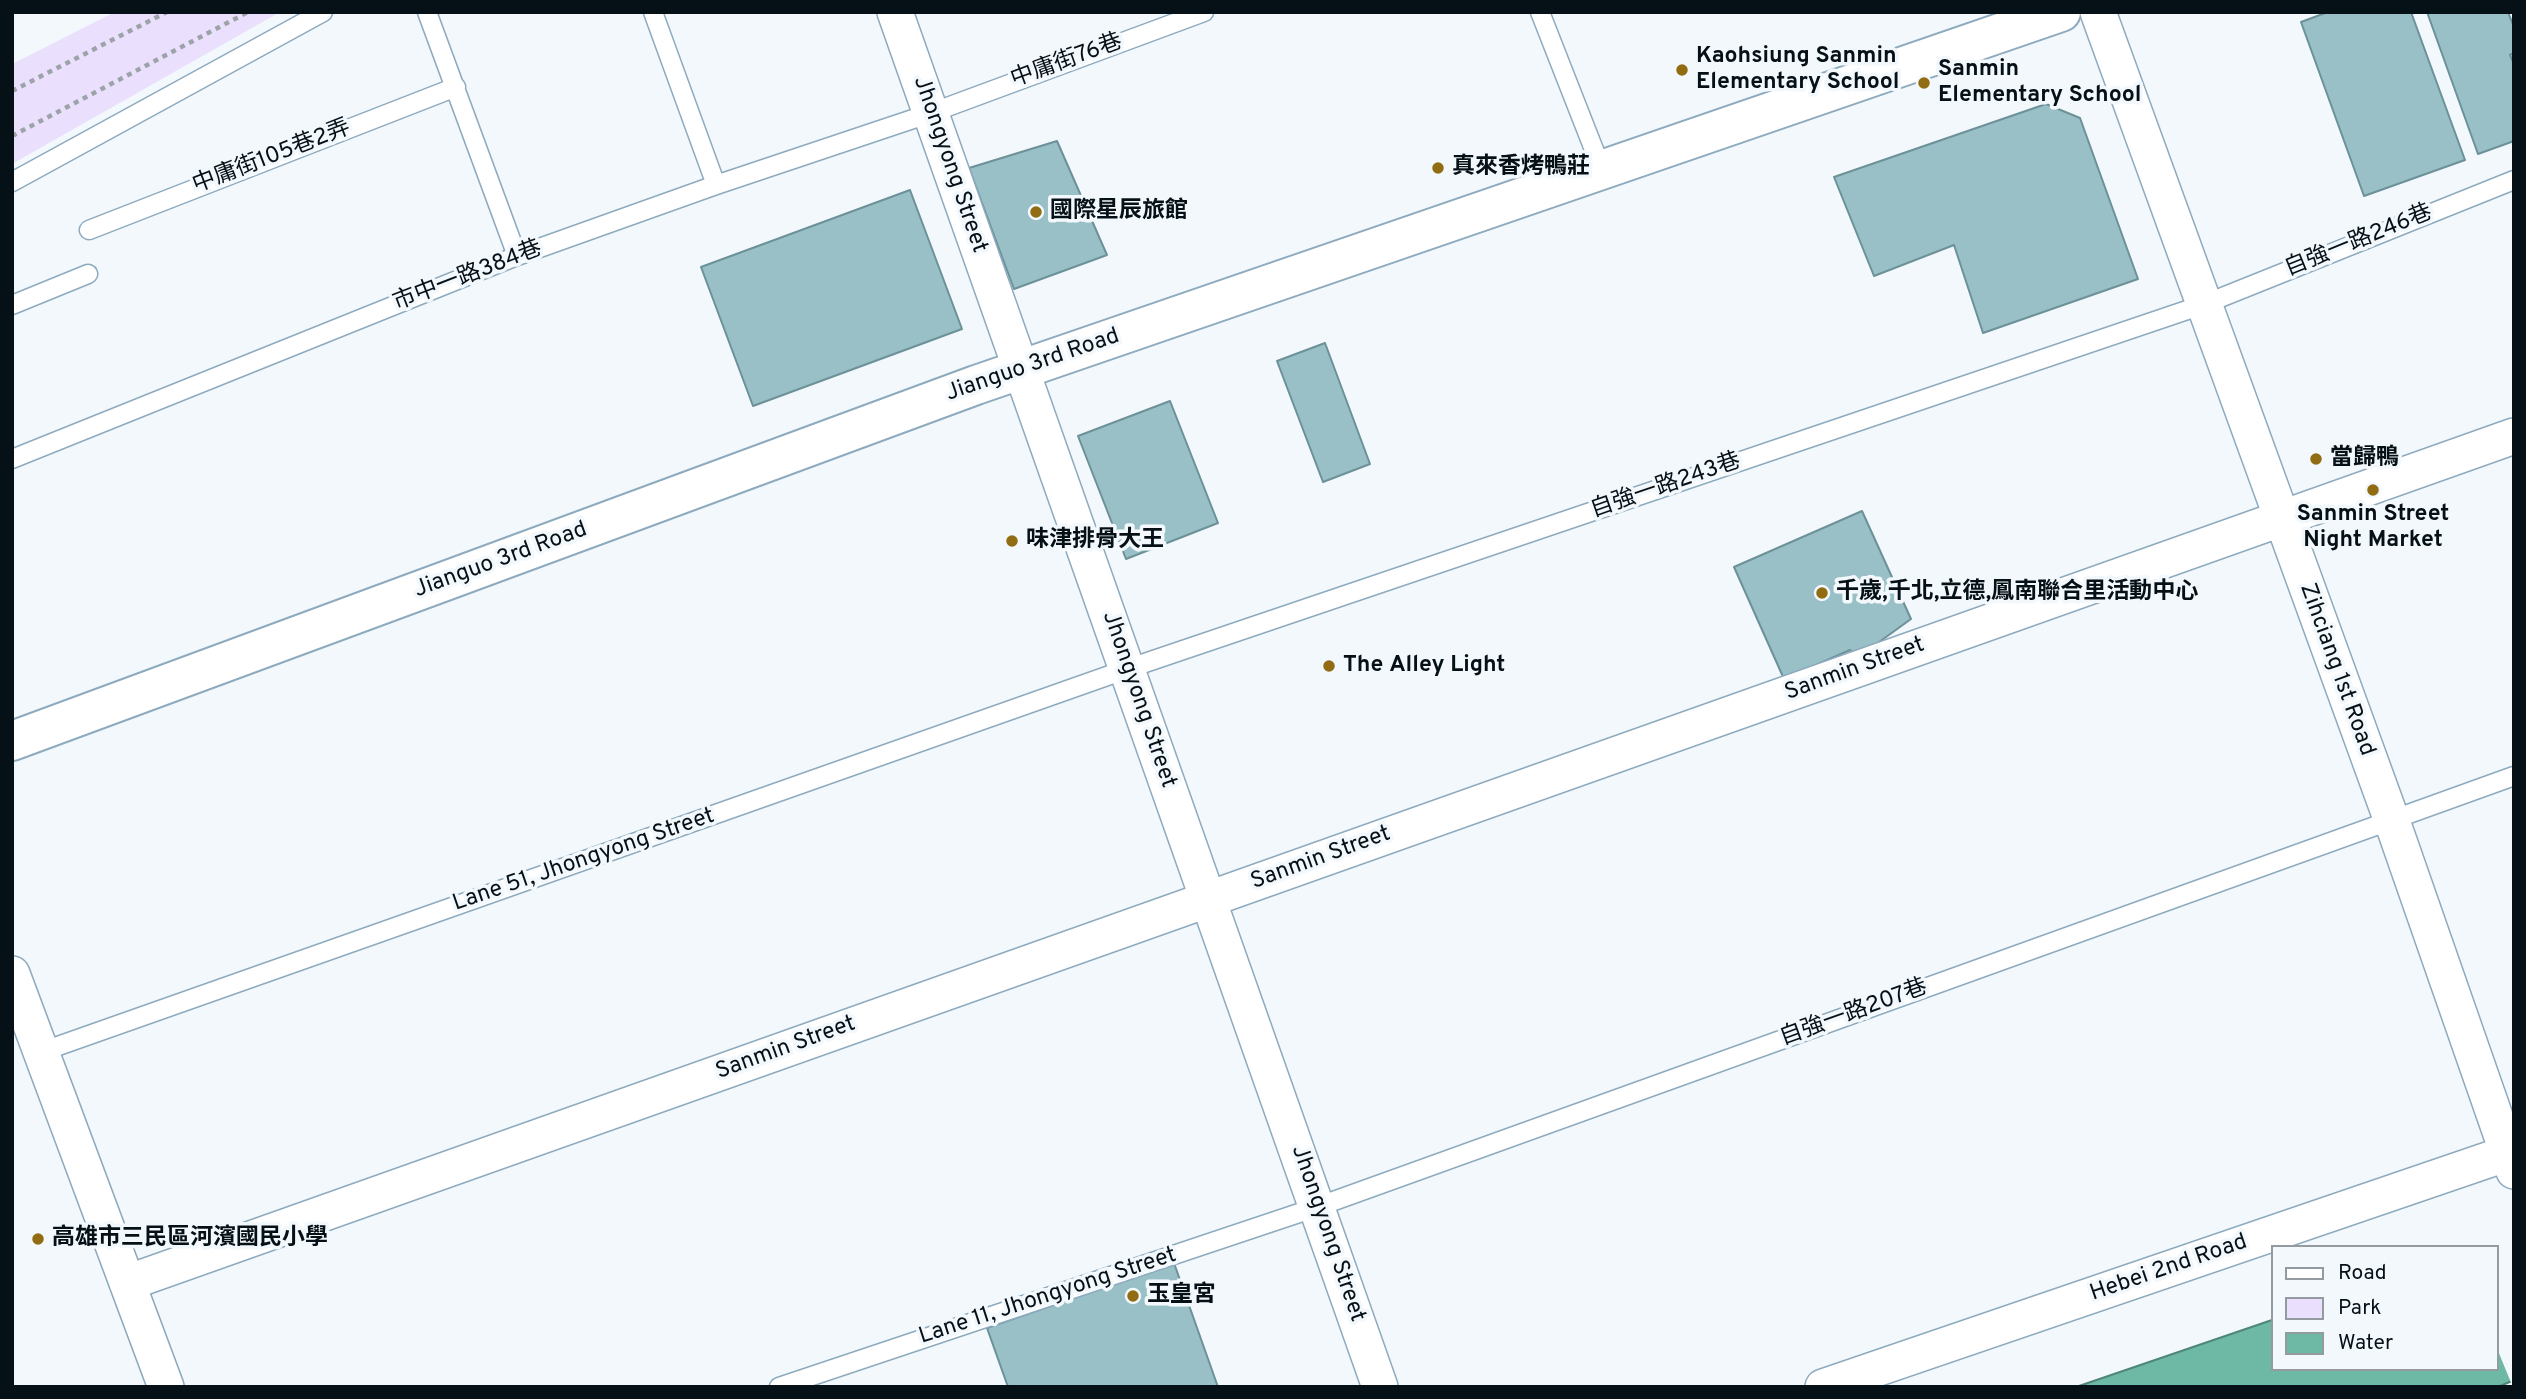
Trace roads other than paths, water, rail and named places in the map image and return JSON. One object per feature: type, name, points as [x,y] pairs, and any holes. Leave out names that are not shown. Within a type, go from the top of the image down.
[{"type":"street","name":"Jhongyong Street","points":[[895,12],[1380,1387]]},
{"type":"street","name":"Jianguo 3rd Road","points":[[12,741],[1021,370],[2061,12]]},
{"type":"street","name":"Zihciang 1st Road","points":[[2098,12],[2512,1158]]},
{"type":"street","name":"Sanmin Street","points":[[127,1283],[2514,436]]},
{"type":"street","points":[[12,974],[166,1387]]},
{"type":"street","name":"Hebei 2nd Road","points":[[1823,1387],[2512,1158]]},
{"type":"lane","points":[[12,182],[323,12]]},
{"type":"lane","points":[[427,12],[517,256]]},
{"type":"lane","points":[[653,12],[716,184]]},
{"type":"lane","name":"中庸街76巷","points":[[931,113],[1204,12]]},
{"type":"lane","points":[[1540,12],[1602,170]]},
{"type":"lane","name":"中庸街105巷2弄","points":[[89,230],[456,87]]},
{"type":"lane","name":"市中一路384巷","points":[[12,459],[517,256],[716,184],[931,113]]},
{"type":"lane","name":"自強一路246巷","points":[[2205,304],[2514,180]]},
{"type":"lane","points":[[12,305],[88,274]]},
{"type":"lane","name":"自強一路243巷","points":[[1127,669],[2205,304]]},
{"type":"lane","name":"Lane 51, Jhongyong Street","points":[[41,1052],[1127,669]]},
{"type":"lane","name":"自強一路207巷","points":[[1317,1207],[2514,776]]},
{"type":"lane","name":"Lane 11, Jhongyong Street","points":[[779,1387],[1317,1207]]},
{"type":"water","points":[[2514,1237],[2514,1380],[2498,1387],[2076,1387],[2270,1321],[2270,1371],[2498,1371],[2498,1246]]},
{"type":"place","name":"Kaohsiung Sanmin Elementary School","points":[[1682,70]]},
{"type":"place","name":"Sanmin Elementary School","points":[[1924,83]]},
{"type":"place","name":"真來香烤鴨莊","points":[[1438,168]]},
{"type":"place","name":"國際星辰旅館","points":[[1036,212]]},
{"type":"place","name":"當歸鴨","points":[[2316,459]]},
{"type":"place","name":"Sanmin Street Night Market","points":[[2373,490]]},
{"type":"place","name":"味津排骨大王","points":[[1012,541]]},
{"type":"place","name":"千歲,千北,立德,鳳南聯合里活動中心","points":[[1822,593]]},
{"type":"place","name":"The Alley Light","points":[[1329,666]]},
{"type":"place","name":"高雄市三民區河濱國民小學","points":[[38,1239]]},
{"type":"place","name":"玉皇宮","points":[[1133,1296]]}]
